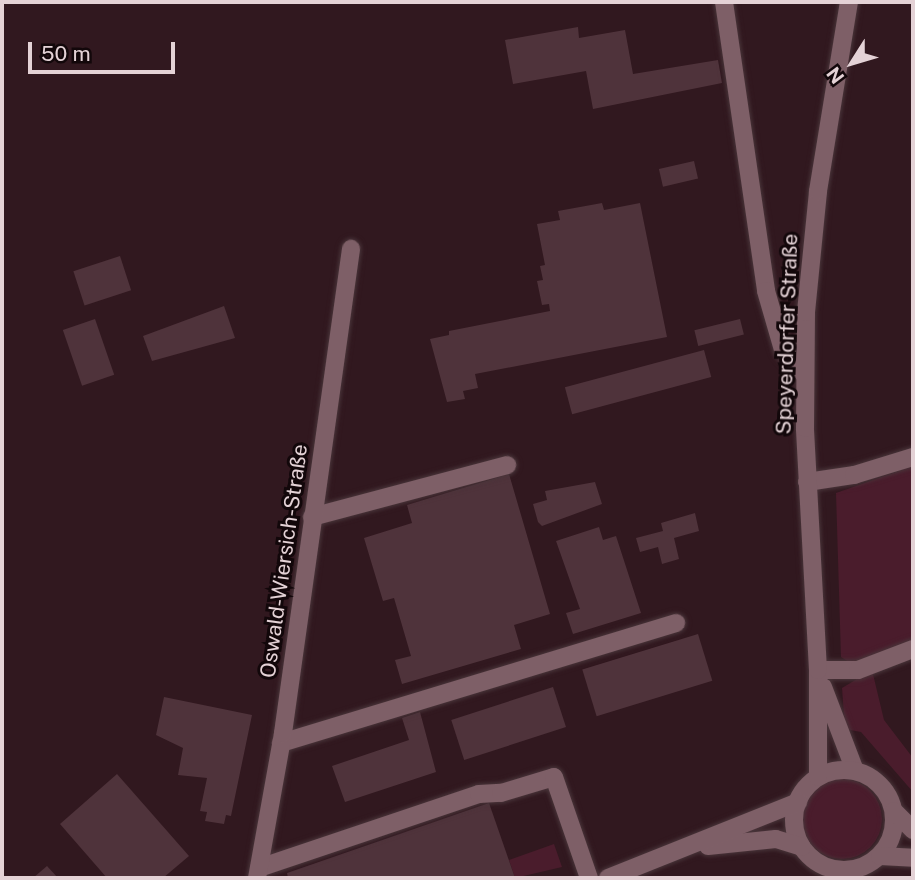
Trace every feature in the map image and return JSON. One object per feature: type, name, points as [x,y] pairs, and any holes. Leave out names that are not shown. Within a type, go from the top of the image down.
[{"type":"street","points":[[724,2],[735,101],[766,291],[783,350],[804,374]]},
{"type":"street","name":"Speyerdorfer Straße","points":[[818,778],[818,670],[807,482],[804,374],[818,191],[849,2]]},
{"type":"street","name":"Oswald-Wiersich-Straße","points":[[258,873],[281,743],[351,249]]},
{"type":"street","points":[[807,482],[855,475],[913,457]]},
{"type":"street","points":[[313,517],[507,465]]},
{"type":"street","points":[[281,743],[676,623]]},
{"type":"street","points":[[818,670],[858,670],[913,649]]},
{"type":"street","name":"Speyerdorfer Straße","points":[[818,670],[855,771]]},
{"type":"street","points":[[608,878],[694,848],[752,818],[798,802],[818,778],[833,771],[855,771],[878,783],[894,811],[913,830]]},
{"type":"street","points":[[258,873],[479,794],[502,793],[554,777],[589,878]]},
{"type":"street","points":[[798,802],[795,827],[820,878]]},
{"type":"street","points":[[694,848],[769,839],[808,853],[832,869],[858,873],[880,856],[891,838],[894,811]]},
{"type":"street","points":[[880,856],[913,858]]},
{"type":"shaded area","points":[[913,466],[913,643],[856,667],[841,657],[836,493]]},
{"type":"shaded area","points":[[872,670],[884,720],[913,758],[913,792],[861,732],[845,729],[842,688]]},
{"type":"shaded area","points":[[842,779],[857,782],[870,791],[879,804],[882,819],[879,834],[870,847],[857,856],[842,859],[827,856],[814,847],[805,834],[802,819],[805,804],[814,791],[827,782]]},
{"type":"shaded area","points":[[554,844],[562,867],[515,878],[509,860]]},
{"type":"building","points":[[578,27],[579,38],[625,30],[633,74],[718,60],[722,83],[593,109],[586,71],[513,84],[505,40]]},
{"type":"building","points":[[694,161],[698,179],[663,187],[659,169]]},
{"type":"building","points":[[602,203],[604,210],[640,203],[667,337],[475,374],[478,388],[463,391],[465,399],[447,402],[430,339],[449,335],[449,331],[550,311],[549,304],[542,305],[537,281],[543,280],[540,266],[545,265],[537,224],[560,220],[558,211]]},
{"type":"building","points":[[120,256],[131,290],[85,305],[73,271]]},
{"type":"building","points":[[224,306],[235,338],[152,361],[143,336]]},
{"type":"building","points":[[95,319],[114,375],[82,386],[63,330]]},
{"type":"building","points":[[740,319],[744,335],[698,346],[694,330]]},
{"type":"building","points":[[704,350],[711,377],[572,414],[565,387]]},
{"type":"building","points":[[509,474],[550,614],[514,625],[521,649],[402,684],[395,660],[411,656],[394,598],[383,601],[364,538],[412,523],[407,505]]},
{"type":"building","points":[[595,482],[602,504],[542,526],[538,522],[533,504],[547,500],[545,491]]},
{"type":"building","points":[[695,513],[699,531],[674,538],[679,559],[662,564],[658,547],[640,552],[636,538],[663,531],[661,523]]},
{"type":"building","points":[[599,527],[603,540],[616,536],[641,613],[573,634],[566,613],[580,609],[556,541]]},
{"type":"building","points":[[698,634],[712,681],[597,716],[582,669]]},
{"type":"building","points":[[553,687],[566,727],[464,760],[451,720]]},
{"type":"building","points":[[164,697],[252,715],[231,816],[226,815],[224,824],[205,821],[207,812],[200,811],[207,778],[178,775],[183,748],[156,735]]},
{"type":"building","points":[[420,712],[436,772],[345,802],[332,766],[409,740],[402,718]]},
{"type":"building","points":[[117,774],[189,856],[163,878],[107,878],[60,824]]},
{"type":"building","points":[[489,803],[515,878],[288,878],[287,873]]},
{"type":"building","points":[[47,866],[58,878],[33,878]]}]
